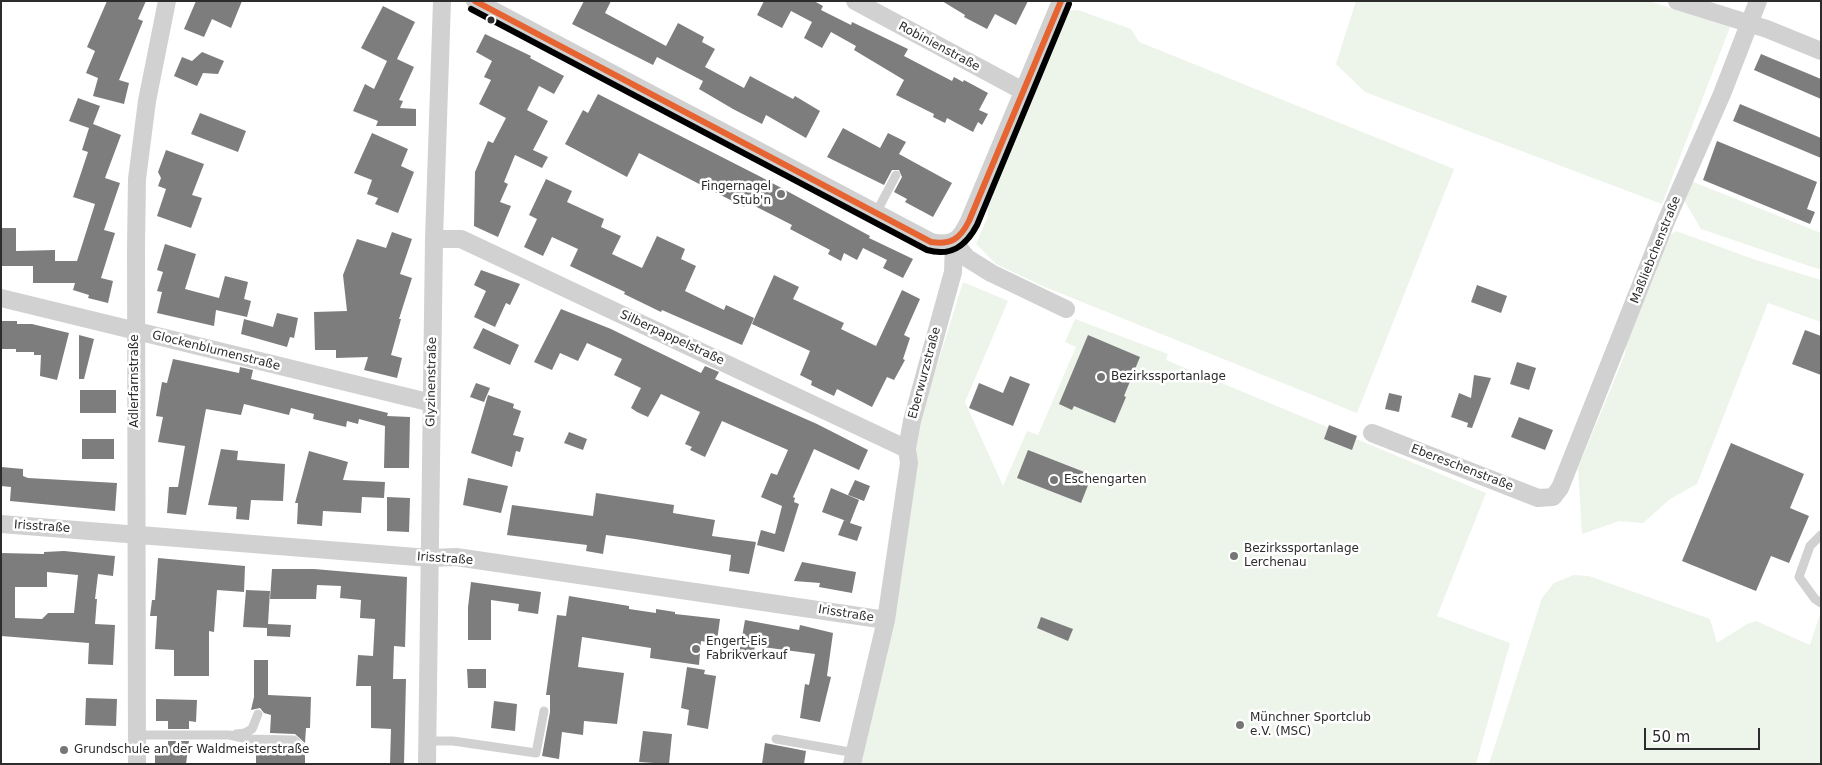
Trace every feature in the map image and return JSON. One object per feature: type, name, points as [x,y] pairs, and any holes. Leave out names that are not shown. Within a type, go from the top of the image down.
[{"type":"street","name":"Adlerfarnstraße","points":[[136,764],[138,179],[147,101],[167,1]]},
{"type":"street","name":"Glyzinenstraße","points":[[427,764],[434,239],[442,1]]},
{"type":"street","points":[[475,1],[931,242],[943,245],[954,242],[963,234],[1061,1]]},
{"type":"street","name":"Robinienstraße","points":[[856,1],[1023,91]]},
{"type":"street","points":[[1677,1],[1749,25],[1767,29],[1821,51]]},
{"type":"street","name":"Maßliebchenstraße","points":[[1553,498],[1560,488],[1664,229],[1722,94],[1758,1]]},
{"type":"street","name":"Silberpappelstraße","points":[[434,239],[461,239],[907,449]]},
{"type":"street","points":[[954,242],[967,258],[991,273],[1066,309]]},
{"type":"street","name":"Eberwurzstraße","points":[[853,759],[886,620],[909,463],[907,449],[912,421],[953,272],[954,242]]},
{"type":"street","name":"Glockenblumenstraße","points":[[1,298],[432,403]]},
{"type":"street","name":"Ebereschenstraße","points":[[1372,433],[1538,498],[1553,498]]},
{"type":"street","name":"Irisstraße","points":[[1,524],[429,558],[456,558],[886,620]]},
{"type":"lane","points":[[876,213],[896,175]]},
{"type":"lane","points":[[1821,535],[1810,546],[1799,577],[1815,599],[1821,603]]},
{"type":"lane","points":[[428,741],[453,741],[536,753],[544,711]]},
{"type":"lane","points":[[136,735],[229,735],[249,732],[256,723],[258,714]]},
{"type":"lane","points":[[229,735],[248,739],[294,740],[300,747]]},
{"type":"lane","points":[[776,739],[853,759]]},
{"type":"shaded area","points":[[1356,1],[1649,1],[1730,27],[1662,204],[1365,92],[1336,64]]},
{"type":"shaded area","points":[[1078,10],[1131,29],[1139,42],[1454,169],[1357,413],[1045,287],[996,264],[976,244],[988,216],[987,203],[1069,11]]},
{"type":"shaded area","points":[[1691,181],[1821,233],[1821,270],[1701,229],[1684,200]]},
{"type":"shaded area","points":[[1676,231],[1753,259],[1821,280],[1821,322],[1768,303],[1697,484],[1670,499],[1643,523],[1619,521],[1582,534],[1578,468],[1625,354],[1627,325],[1668,236]]},
{"type":"shaded area","name":"Bezirkssportanlage Lerchenau","points":[[963,282],[1008,301],[965,402],[1003,486],[1027,431],[1038,435],[1076,347],[1065,342],[1075,319],[1168,354],[1166,360],[1486,493],[1437,616],[1510,643],[1476,764],[861,764],[892,625],[921,417]]},
{"type":"shaded area","points":[[1574,575],[1589,576],[1710,619],[1717,643],[1747,624],[1756,621],[1810,645],[1821,611],[1821,764],[1489,764],[1542,598],[1554,583]]},
{"type":"building","points":[[107,1],[146,1],[138,19],[143,21],[119,80],[129,83],[124,104],[93,96],[98,78],[86,73],[95,51],[87,47]]},
{"type":"building","points":[[196,1],[242,1],[231,28],[212,19],[204,37],[184,29]]},
{"type":"building","points":[[584,1],[611,1],[605,13],[666,46],[678,23],[704,37],[702,42],[715,49],[705,67],[744,88],[750,76],[793,99],[795,96],[820,111],[806,138],[766,115],[762,124],[733,109],[699,89],[703,81],[657,57],[653,65],[572,24]]},
{"type":"building","points":[[764,1],[814,1],[823,6],[821,10],[851,25],[852,22],[908,49],[904,56],[952,81],[954,77],[963,82],[964,80],[988,93],[979,110],[988,114],[982,125],[978,122],[973,132],[947,118],[945,123],[933,117],[934,114],[896,95],[904,80],[854,50],[856,46],[831,32],[822,48],[804,38],[812,22],[791,11],[782,28],[757,15]]},
{"type":"building","points":[[942,1],[1028,1],[1016,25],[995,14],[987,29],[964,17],[965,15]]},
{"type":"building","points":[[383,6],[415,22],[397,59],[414,67],[399,100],[403,101],[400,108],[416,109],[416,126],[376,126],[378,121],[353,111],[365,84],[374,89],[387,61],[361,48]]},
{"type":"building","points":[[485,34],[531,56],[530,58],[564,76],[554,94],[539,86],[527,110],[548,121],[533,150],[548,157],[542,168],[515,155],[504,182],[508,184],[500,202],[511,206],[498,237],[474,226],[475,172],[488,141],[493,143],[506,118],[479,104],[491,80],[484,77],[492,61],[476,52]]},
{"type":"building","points":[[202,52],[224,61],[218,74],[203,73],[197,86],[174,76],[182,57],[192,61]]},
{"type":"building","points":[[1761,54],[1821,79],[1821,99],[1754,70]]},
{"type":"building","points":[[598,94],[761,177],[870,236],[869,238],[913,259],[903,278],[883,268],[887,260],[863,248],[857,260],[844,253],[841,261],[828,254],[830,250],[790,229],[792,225],[747,202],[744,207],[639,153],[627,177],[565,144],[583,110],[588,113]]},
{"type":"building","points":[[78,98],[100,106],[93,124],[121,135],[105,178],[120,183],[104,230],[115,233],[101,278],[113,281],[108,303],[88,298],[89,295],[73,290],[75,283],[33,283],[33,266],[1,266],[1,228],[16,228],[16,251],[55,250],[55,261],[77,261],[95,204],[73,197],[88,152],[82,150],[89,128],[69,121]]},
{"type":"building","points":[[1740,104],[1821,138],[1821,158],[1733,121]]},
{"type":"building","points":[[200,113],[246,131],[238,152],[191,134]]},
{"type":"building","points":[[843,128],[880,148],[888,133],[906,142],[899,154],[952,183],[933,217],[905,202],[907,199],[894,192],[902,177],[899,170],[892,170],[884,185],[827,157]]},
{"type":"building","points":[[372,133],[408,149],[401,166],[414,172],[398,213],[375,204],[378,198],[367,194],[372,180],[354,173]]},
{"type":"building","points":[[1717,141],[1817,182],[1807,209],[1815,212],[1810,224],[1703,180]]},
{"type":"building","points":[[166,150],[204,164],[192,195],[202,198],[191,228],[157,216],[166,189],[158,186],[161,178],[158,172]]},
{"type":"building","points":[[546,179],[572,191],[567,202],[604,219],[601,227],[621,236],[612,254],[642,268],[657,236],[685,249],[681,259],[696,266],[685,291],[724,310],[726,305],[754,318],[742,345],[662,310],[661,312],[624,294],[625,292],[570,266],[578,249],[552,237],[543,256],[524,247],[537,219],[529,215]]},
{"type":"building","points":[[392,232],[412,239],[400,274],[412,278],[399,319],[401,319],[391,355],[402,358],[397,378],[364,370],[368,357],[336,358],[336,350],[315,350],[314,312],[347,311],[343,275],[357,239],[386,248]]},
{"type":"building","points":[[165,244],[196,254],[185,289],[219,298],[225,276],[248,282],[244,299],[251,301],[247,317],[216,310],[214,326],[157,313],[162,292],[157,291],[163,272],[157,270]]},
{"type":"building","points":[[481,270],[520,284],[510,305],[506,303],[495,327],[474,317],[486,291],[474,285]]},
{"type":"building","points":[[774,275],[799,287],[793,299],[844,323],[841,329],[876,346],[902,290],[920,299],[904,335],[910,338],[903,359],[905,360],[894,380],[887,377],[872,407],[837,389],[834,396],[811,385],[812,381],[800,375],[810,351],[752,324]]},
{"type":"building","points":[[1477,285],[1507,296],[1501,313],[1471,302]]},
{"type":"building","points":[[561,309],[611,329],[701,373],[705,366],[719,372],[715,379],[817,424],[868,450],[859,470],[814,449],[793,497],[795,498],[794,502],[799,504],[784,552],[757,545],[761,530],[775,534],[782,506],[761,497],[771,473],[777,475],[788,450],[722,421],[705,457],[690,450],[692,447],[685,444],[700,412],[661,394],[648,417],[637,412],[631,408],[641,388],[614,375],[622,359],[587,343],[578,361],[560,353],[552,370],[534,362]]},
{"type":"building","points":[[277,313],[298,318],[294,338],[290,337],[287,347],[241,334],[244,319],[273,327]]},
{"type":"building","points":[[1,321],[17,321],[17,324],[32,324],[69,333],[57,380],[40,376],[41,355],[34,355],[34,352],[16,352],[16,349],[1,349]]},
{"type":"building","points":[[483,328],[519,345],[510,365],[473,348]]},
{"type":"building","points":[[1805,330],[1821,336],[1821,375],[1792,364]]},
{"type":"building","points":[[79,335],[94,339],[84,379],[79,379]]},
{"type":"building","name":"Bezirkssportanlage","points":[[1088,335],[1140,357],[1115,423],[1074,406],[1072,410],[1059,404]]},
{"type":"building","points":[[173,359],[239,373],[240,367],[253,370],[251,379],[388,413],[387,416],[410,417],[409,468],[384,468],[385,426],[359,419],[358,424],[347,421],[346,427],[313,419],[314,414],[291,408],[289,415],[244,404],[241,415],[206,409],[186,515],[167,513],[169,487],[178,487],[185,446],[158,442],[163,417],[156,416],[162,382],[167,383]]},
{"type":"building","points":[[1517,362],[1536,368],[1529,390],[1510,384]]},
{"type":"building","points":[[1474,375],[1491,378],[1472,428],[1467,427],[1468,423],[1451,417],[1459,393],[1471,398]]},
{"type":"building","points":[[1010,376],[1030,384],[1013,426],[969,408],[979,383],[1003,393]]},
{"type":"building","points":[[476,383],[490,388],[484,402],[470,397]]},
{"type":"building","points":[[80,390],[116,390],[116,413],[80,413]]},
{"type":"building","points":[[1389,393],[1402,396],[1399,412],[1385,409]]},
{"type":"building","points":[[488,395],[514,404],[513,408],[521,411],[513,435],[524,438],[520,452],[516,451],[512,467],[471,453]]},
{"type":"building","points":[[1519,417],[1553,430],[1545,450],[1511,437]]},
{"type":"building","points":[[1329,425],[1357,436],[1352,450],[1324,439]]},
{"type":"building","points":[[569,432],[587,439],[583,450],[564,443]]},
{"type":"building","points":[[82,439],[114,439],[114,459],[82,459]]},
{"type":"building","points":[[1731,443],[1804,474],[1790,508],[1809,516],[1789,563],[1771,556],[1756,591],[1682,561]]},
{"type":"building","points":[[221,449],[238,451],[237,460],[285,464],[283,501],[251,500],[249,520],[236,519],[237,507],[208,505]]},
{"type":"building","points":[[1028,450],[1092,475],[1081,503],[1017,478]]},
{"type":"building","points":[[309,451],[348,462],[343,480],[385,482],[384,498],[362,497],[361,513],[323,511],[322,526],[297,524],[298,503],[295,503]]},
{"type":"building","points":[[1,467],[23,469],[23,476],[28,478],[117,483],[115,511],[10,501],[11,487],[1,486]]},
{"type":"building","points":[[468,478],[508,486],[501,513],[463,505]]},
{"type":"building","points":[[855,480],[870,486],[864,501],[848,495]]},
{"type":"building","points":[[831,488],[859,500],[850,523],[862,527],[857,541],[838,535],[844,520],[822,512]]},
{"type":"building","points":[[596,493],[674,505],[673,513],[715,520],[712,536],[756,542],[749,574],[729,571],[731,555],[635,539],[606,535],[603,554],[586,551],[587,545],[507,535],[512,505],[593,516]]},
{"type":"building","points":[[387,497],[410,498],[409,532],[387,531]]},
{"type":"building","points":[[64,551],[115,556],[113,576],[98,574],[95,599],[97,599],[95,624],[115,625],[113,665],[88,664],[89,643],[1,636],[1,553],[44,554],[44,552]],"holes":[[[47,572],[78,575],[74,613],[48,613],[42,619],[15,618],[15,587],[47,587]]]},
{"type":"building","points":[[158,558],[245,566],[244,592],[217,590],[214,632],[209,631],[209,676],[174,676],[174,650],[155,649],[157,616],[150,616],[152,600],[155,600]]},
{"type":"building","points":[[802,562],[856,572],[852,593],[819,587],[820,583],[794,581]]},
{"type":"building","points":[[272,569],[314,569],[407,577],[405,647],[394,646],[393,679],[406,679],[404,764],[390,764],[391,729],[371,728],[371,686],[356,686],[358,655],[373,656],[375,619],[360,618],[361,600],[340,598],[341,586],[317,585],[316,599],[270,599]]},
{"type":"building","points":[[471,582],[541,592],[538,614],[518,611],[519,604],[491,600],[491,640],[468,640],[468,607]]},
{"type":"building","points":[[246,590],[270,591],[268,624],[291,625],[290,637],[267,636],[267,628],[243,627]]},
{"type":"building","points":[[569,596],[629,606],[629,609],[656,613],[656,609],[675,612],[675,614],[720,619],[717,641],[708,639],[707,642],[701,641],[699,665],[650,658],[651,648],[582,637],[578,667],[624,673],[617,724],[584,721],[583,735],[562,732],[559,759],[542,756],[550,712],[550,695],[546,695],[557,615],[566,616]]},
{"type":"building","points":[[1041,617],[1073,629],[1068,641],[1037,628]]},
{"type":"building","points":[[745,620],[799,630],[800,625],[833,633],[827,676],[831,677],[820,722],[800,718],[805,684],[809,685],[815,654],[755,646],[753,657],[739,654]]},
{"type":"building","points":[[254,660],[268,660],[268,695],[311,697],[310,728],[306,728],[305,743],[295,734],[270,733],[271,715],[264,713],[260,708],[251,710],[254,697]]},
{"type":"building","points":[[687,667],[705,670],[704,674],[716,676],[708,729],[687,725],[689,710],[681,708]]},
{"type":"building","points":[[467,669],[486,669],[486,688],[468,688]]},
{"type":"building","points":[[86,698],[117,699],[116,726],[85,725]]},
{"type":"building","points":[[156,699],[197,700],[196,722],[189,721],[189,729],[168,729],[168,721],[156,721]]},
{"type":"building","points":[[494,701],[517,704],[515,731],[491,728]]},
{"type":"building","points":[[643,731],[672,734],[669,764],[639,762]]},
{"type":"building","points":[[168,741],[189,741],[186,764],[155,764],[155,752],[168,752]]},
{"type":"building","points":[[765,743],[806,751],[804,764],[762,764]]},
{"type":"building","points":[[256,745],[291,746],[299,753],[305,751],[305,764],[256,764]]},
{"type":"transit line","points":[[475,1],[931,242],[938,243],[954,239],[962,232],[969,221],[1061,1]]},
{"type":"transit line","points":[[471,9],[927,250],[943,252],[950,251],[963,244],[977,225],[1069,4]]},
{"type":"place","name":"Fingernagel Stub'n","points":[[781,194]]},
{"type":"place","name":"Bezirkssportanlage","points":[[1101,377]]},
{"type":"place","name":"Eschengarten","points":[[1054,480]]},
{"type":"place","name":"Bezirkssportanlage Lerchenau","points":[[1234,556]]},
{"type":"place","name":"Engert-Eis Fabrikverkauf","points":[[696,649]]},
{"type":"place","name":"Münchner Sportclub e.V. (MSC)","points":[[1240,725]]},
{"type":"place","name":"Grundschule an der Waldmeisterstraße","points":[[64,750]]}]
